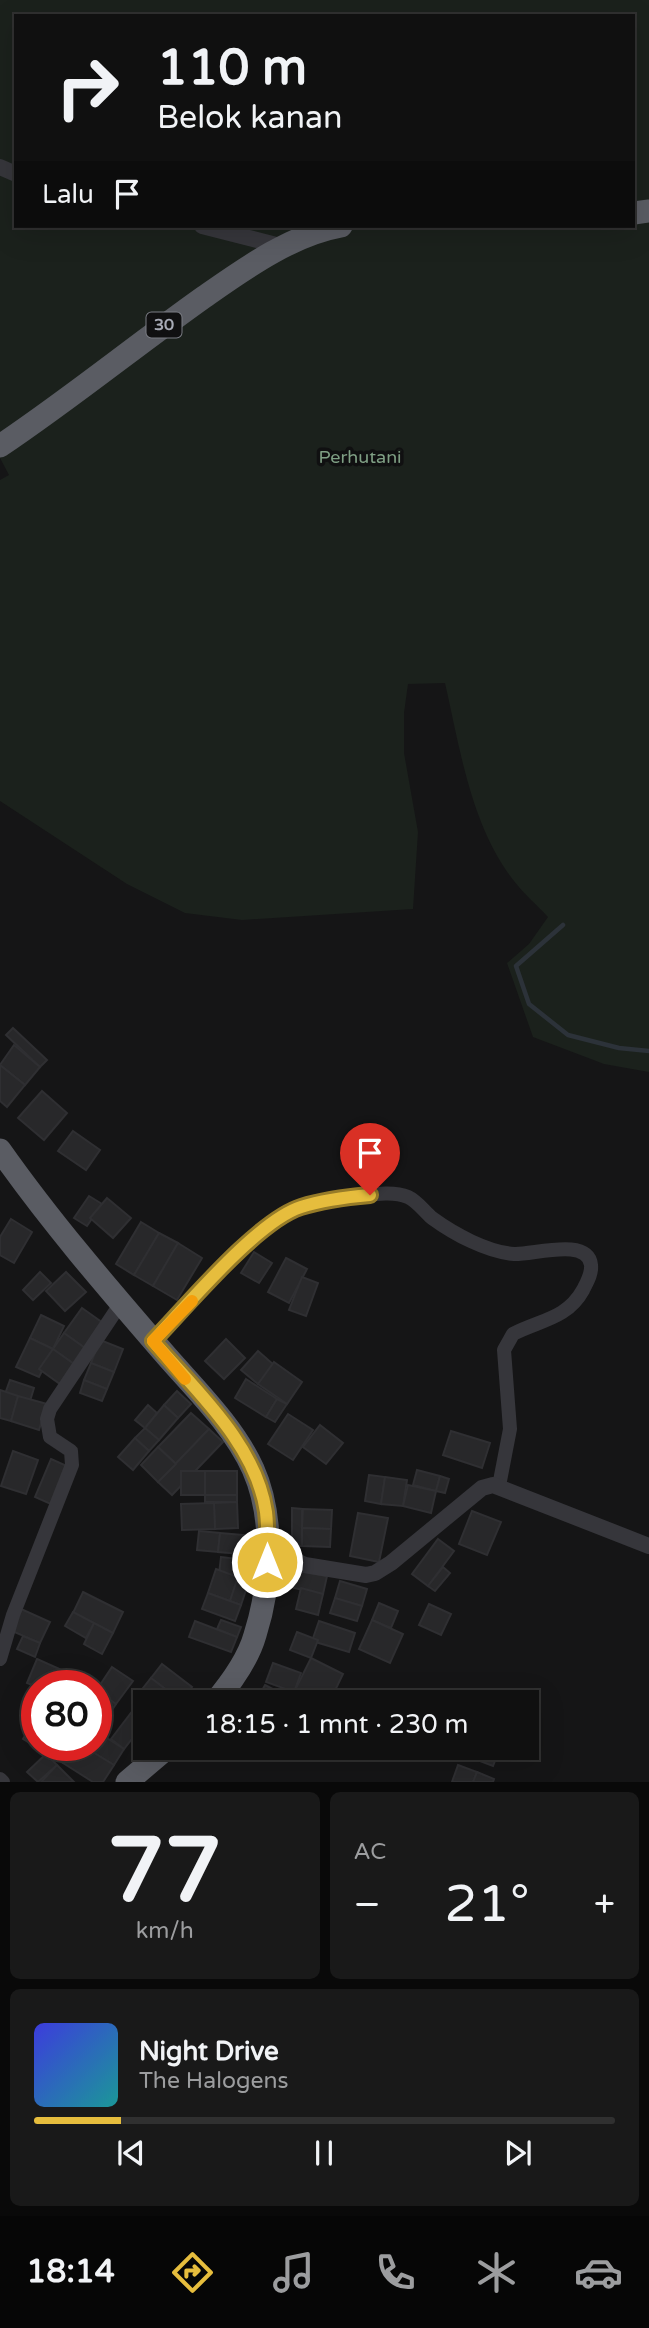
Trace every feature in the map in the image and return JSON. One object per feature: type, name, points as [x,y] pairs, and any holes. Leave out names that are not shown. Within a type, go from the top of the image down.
[{"type":"highway","name":"30","points":[[0,446],[239,272],[284,247],[336,228]]},
{"type":"highway","points":[[0,1150],[67,1239],[242,1449],[261,1492],[266,1511],[267,1538],[264,1599],[255,1637],[241,1665],[223,1690]]},
{"type":"highway","points":[[127,1782],[153,1760]]},
{"type":"street","points":[[210,228],[284,247]]},
{"type":"street","points":[[153,1341],[243,1248],[269,1225],[298,1207],[337,1198],[395,1194],[407,1197],[433,1218],[499,1251],[524,1254],[559,1249],[582,1251],[591,1264],[590,1277],[580,1294],[566,1311],[546,1322],[513,1334],[504,1350],[510,1429],[499,1486]]},
{"type":"street","points":[[0,1659],[13,1615],[72,1465],[71,1451],[50,1437],[47,1419],[61,1392],[121,1303]]},
{"type":"street","points":[[267,1538],[279,1553],[305,1565],[356,1575],[375,1573],[391,1563],[482,1488],[499,1486],[649,1546]]},
{"type":"green space","name":"Perhutani","points":[[0,0],[649,0],[649,1072],[604,1064],[533,1037],[507,963],[529,944],[548,917],[514,881],[487,836],[469,786],[445,683],[408,684],[404,713],[404,753],[418,832],[413,909],[242,920],[185,913],[127,884],[0,801],[0,480],[9,475],[0,458]]},
{"type":"building","points":[[13,1028],[47,1060],[40,1067],[6,1035]]},
{"type":"building","points":[[14,1045],[40,1067],[25,1085],[0,1065]]},
{"type":"building","points":[[0,1065],[25,1085],[7,1107],[0,1101]]},
{"type":"building","points":[[42,1091],[67,1113],[44,1140],[18,1118]]},
{"type":"building","points":[[73,1131],[100,1150],[86,1170],[58,1151]]},
{"type":"building","points":[[89,1196],[102,1204],[87,1226],[74,1218]]},
{"type":"building","points":[[107,1198],[131,1218],[113,1238],[90,1218]]},
{"type":"building","points":[[11,1219],[32,1232],[14,1263],[0,1255],[0,1237]]},
{"type":"building","points":[[141,1222],[159,1233],[134,1275],[116,1264]]},
{"type":"building","points":[[159,1233],[178,1243],[153,1286],[134,1275]]},
{"type":"building","points":[[178,1243],[202,1258],[177,1300],[153,1286]]},
{"type":"building","points":[[254,1252],[272,1263],[259,1283],[241,1273]]},
{"type":"building","points":[[286,1258],[307,1269],[289,1303],[268,1292]]},
{"type":"building","points":[[40,1272],[51,1283],[33,1300],[23,1290]]},
{"type":"building","points":[[66,1272],[86,1292],[65,1311],[46,1291]]},
{"type":"building","points":[[302,1277],[318,1283],[306,1316],[289,1310]]},
{"type":"building","points":[[82,1308],[103,1323],[85,1348],[64,1333]]},
{"type":"building","points":[[41,1315],[64,1326],[53,1349],[30,1338]]},
{"type":"building","points":[[64,1333],[85,1348],[74,1364],[53,1349]]},
{"type":"building","points":[[30,1338],[53,1349],[39,1377],[16,1367]]},
{"type":"building","points":[[226,1339],[245,1358],[224,1379],[205,1361]]},
{"type":"building","points":[[100,1340],[123,1349],[114,1372],[91,1363]]},
{"type":"building","points":[[53,1349],[74,1364],[60,1384],[39,1369]]},
{"type":"building","points":[[258,1351],[274,1365],[258,1384],[241,1370]]},
{"type":"building","points":[[274,1362],[302,1382],[287,1404],[258,1384]]},
{"type":"building","points":[[91,1363],[114,1372],[107,1389],[84,1380]]},
{"type":"building","points":[[246,1379],[277,1399],[266,1417],[235,1398]]},
{"type":"building","points":[[10,1380],[34,1388],[30,1401],[5,1394]]},
{"type":"building","points":[[84,1380],[107,1389],[102,1401],[80,1393]]},
{"type":"building","points":[[0,1390],[18,1396],[11,1421],[0,1418]]},
{"type":"building","points":[[177,1391],[191,1404],[178,1418],[164,1405]]},
{"type":"building","points":[[18,1396],[47,1404],[39,1430],[11,1421]]},
{"type":"building","points":[[277,1399],[287,1404],[275,1422],[266,1417]]},
{"type":"building","points":[[148,1405],[157,1413],[145,1428],[135,1420]]},
{"type":"building","points":[[164,1405],[178,1418],[159,1440],[145,1428]]},
{"type":"building","points":[[191,1413],[209,1429],[176,1464],[158,1447]]},
{"type":"building","points":[[288,1414],[313,1430],[293,1460],[268,1444]]},
{"type":"building","points":[[320,1425],[343,1443],[326,1464],[303,1447]]},
{"type":"building","points":[[145,1428],[159,1440],[149,1451],[135,1438]]},
{"type":"building","points":[[209,1429],[223,1442],[172,1495],[158,1482]]},
{"type":"building","points":[[451,1431],[490,1443],[482,1468],[443,1455]]},
{"type":"building","points":[[135,1438],[149,1451],[133,1470],[118,1457]]},
{"type":"building","points":[[158,1447],[176,1464],[158,1482],[141,1465]]},
{"type":"building","points":[[13,1451],[38,1460],[26,1494],[1,1486]]},
{"type":"building","points":[[51,1459],[69,1467],[53,1505],[35,1497]]},
{"type":"building","points":[[417,1470],[440,1476],[436,1491],[413,1485]]},
{"type":"building","points":[[181,1471],[205,1471],[205,1495],[181,1495]]},
{"type":"building","points":[[205,1471],[237,1471],[237,1495],[205,1495]]},
{"type":"building","points":[[369,1475],[385,1477],[381,1504],[365,1501]]},
{"type":"building","points":[[440,1476],[449,1479],[445,1493],[436,1491]]},
{"type":"building","points":[[385,1477],[407,1480],[403,1506],[381,1504]]},
{"type":"building","points":[[408,1485],[436,1491],[431,1513],[403,1506]]},
{"type":"building","points":[[205,1495],[237,1495],[237,1502],[205,1502]]},
{"type":"building","points":[[237,1502],[238,1528],[215,1529],[214,1503]]},
{"type":"building","points":[[214,1503],[215,1529],[182,1530],[181,1504]]},
{"type":"building","points":[[292,1508],[302,1509],[302,1546],[292,1546]]},
{"type":"building","points":[[303,1509],[332,1510],[331,1529],[302,1528]]},
{"type":"building","points":[[472,1511],[501,1522],[487,1555],[459,1544]]},
{"type":"building","points":[[358,1513],[388,1518],[379,1562],[350,1556]]},
{"type":"building","points":[[302,1528],[331,1529],[330,1547],[302,1546]]},
{"type":"building","points":[[199,1531],[220,1533],[218,1552],[197,1550]]},
{"type":"building","points":[[220,1533],[254,1536],[253,1555],[218,1552]]},
{"type":"building","points":[[438,1539],[454,1551],[428,1586],[412,1574]]},
{"type":"building","points":[[221,1557],[254,1561],[252,1578],[219,1574]]},
{"type":"building","points":[[443,1567],[450,1573],[435,1591],[428,1586]]},
{"type":"building","points":[[216,1569],[238,1577],[230,1601],[208,1593]]},
{"type":"building","points":[[297,1571],[327,1576],[323,1594],[294,1588]]},
{"type":"building","points":[[238,1577],[249,1581],[241,1605],[230,1601]]},
{"type":"building","points":[[340,1581],[367,1589],[362,1606],[335,1598]]},
{"type":"building","points":[[301,1588],[323,1594],[318,1615],[296,1609]]},
{"type":"building","points":[[83,1592],[123,1612],[113,1633],[73,1613]]},
{"type":"building","points":[[208,1593],[241,1605],[235,1621],[202,1609]]},
{"type":"building","points":[[335,1598],[362,1606],[357,1621],[330,1613]]},
{"type":"building","points":[[379,1603],[398,1611],[391,1628],[372,1620]]},
{"type":"building","points":[[429,1604],[451,1614],[441,1635],[419,1625]]},
{"type":"building","points":[[21,1609],[50,1622],[40,1643],[12,1631]]},
{"type":"building","points":[[73,1612],[94,1623],[86,1638],[65,1626]]},
{"type":"building","points":[[221,1620],[241,1627],[237,1637],[217,1629]]},
{"type":"building","points":[[372,1620],[403,1634],[390,1663],[359,1649]]},
{"type":"building","points":[[195,1621],[237,1637],[231,1652],[189,1637]]},
{"type":"building","points":[[319,1621],[355,1633],[349,1652],[312,1641]]},
{"type":"building","points":[[94,1623],[113,1633],[102,1654],[84,1644]]},
{"type":"building","points":[[297,1632],[318,1640],[311,1658],[290,1650]]},
{"type":"building","points":[[23,1636],[40,1643],[35,1657],[17,1649]]},
{"type":"building","points":[[311,1658],[343,1674],[335,1690],[295,1690]]},
{"type":"building","points":[[37,1659],[62,1670],[32,1670]]},
{"type":"building","points":[[273,1663],[301,1673],[295,1690],[266,1682]]},
{"type":"building","points":[[162,1664],[192,1687],[190,1690],[167,1690],[151,1678]]},
{"type":"building","points":[[112,1667],[133,1681],[116,1704],[112,1701]]},
{"type":"building","points":[[151,1678],[167,1690],[142,1690]]},
{"type":"building","points":[[265,1685],[274,1690],[262,1690]]},
{"type":"building","points":[[133,1710],[133,1737],[124,1749],[112,1738]]},
{"type":"building","points":[[112,1741],[124,1749],[114,1765],[107,1761],[112,1761]]},
{"type":"building","points":[[477,1760],[495,1760],[493,1766]]},
{"type":"building","points":[[39,1761],[53,1761],[57,1765],[38,1782],[27,1772]]},
{"type":"building","points":[[107,1761],[114,1765],[103,1782],[93,1782],[63,1763]]},
{"type":"building","points":[[57,1765],[74,1782],[41,1782]]},
{"type":"building","points":[[458,1765],[477,1772],[473,1782],[452,1782]]},
{"type":"building","points":[[477,1772],[494,1779],[493,1782],[473,1782]]},
{"type":"waterway","points":[[563,925],[516,966],[529,1004],[568,1035],[619,1048],[649,1051]]},
{"type":"slow traffic","points":[[185,1379],[153,1341],[192,1301]]},
{"type":"route","points":[[267,1562],[266,1511],[253,1469],[228,1428],[153,1341],[243,1248],[269,1225],[298,1207],[337,1198],[370,1195]]}]
